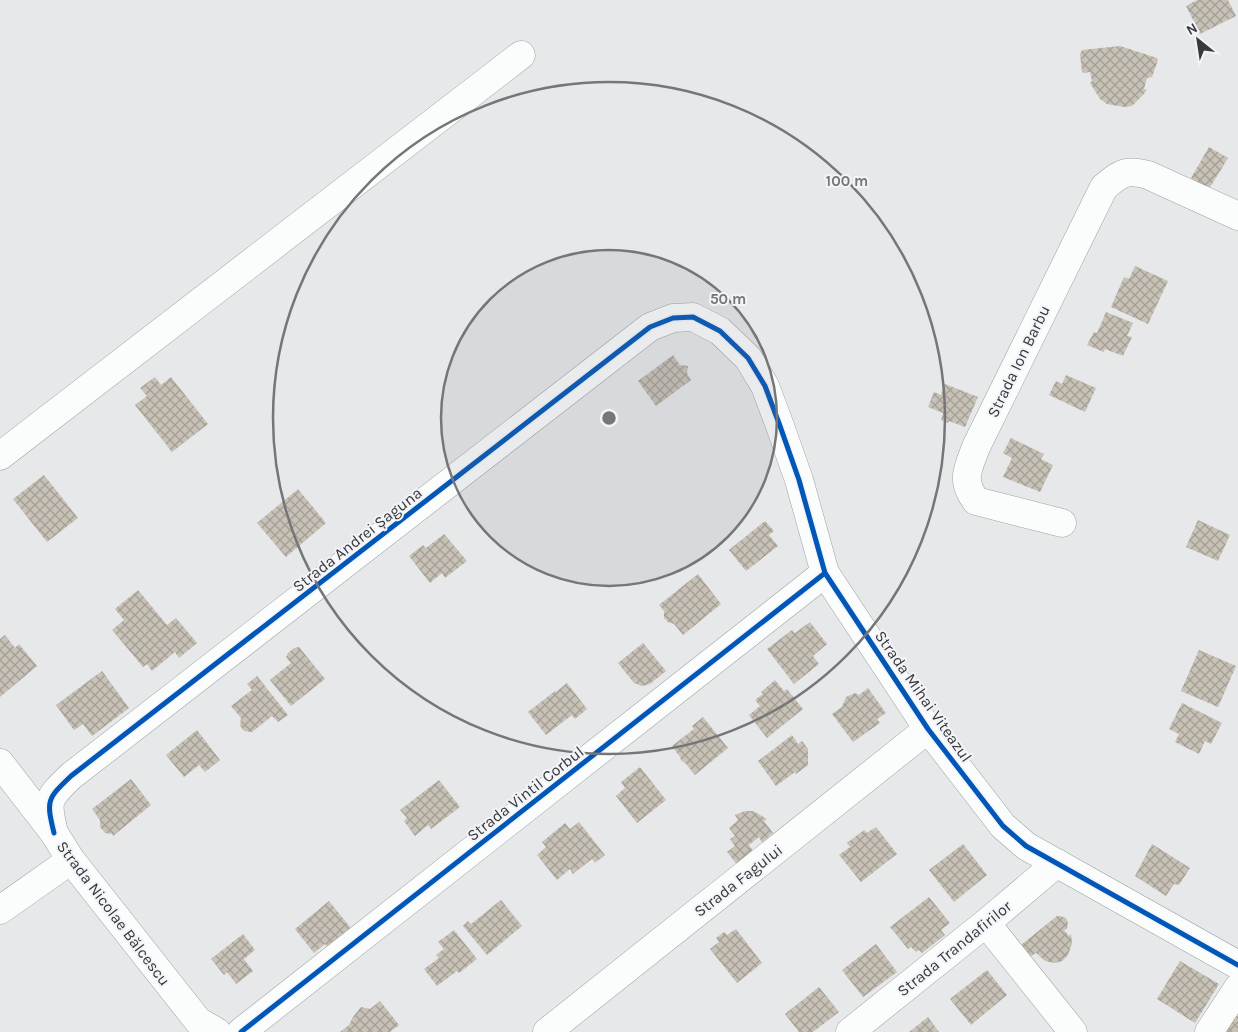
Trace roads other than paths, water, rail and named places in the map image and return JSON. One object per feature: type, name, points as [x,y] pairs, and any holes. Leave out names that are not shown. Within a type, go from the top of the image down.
[{"type":"street","points":[[0,456],[521,55]]},
{"type":"street","name":"Strada Ion Barbu","points":[[1062,523],[976,501],[968,491],[966,477],[976,447],[1104,187],[1120,174],[1134,172],[1148,175],[1238,216]]},
{"type":"street","name":"Strada Andrei Șaguna","points":[[54,833],[48,810],[53,793],[71,776],[650,327],[673,318],[693,317],[720,331]]},
{"type":"street","name":"Strada Mihai Viteazul","points":[[720,331],[748,358],[765,386],[799,480],[825,573],[928,729],[1003,826],[1026,846],[1238,965]]},
{"type":"street","name":"Strada Vintil Corbul","points":[[241,1032],[825,573]]},
{"type":"street","name":"Strada Fagului","points":[[547,1032],[928,729]]},
{"type":"street","name":"Strada Nicolae Bălcescu","points":[[0,763],[199,1028]]},
{"type":"street","points":[[0,910],[71,860]]},
{"type":"street","name":"Strada Trandafirilor","points":[[850,1032],[986,923],[1057,863]]},
{"type":"street","points":[[986,923],[1073,1032]]},
{"type":"street","points":[[1209,1032],[1238,988]]}]
